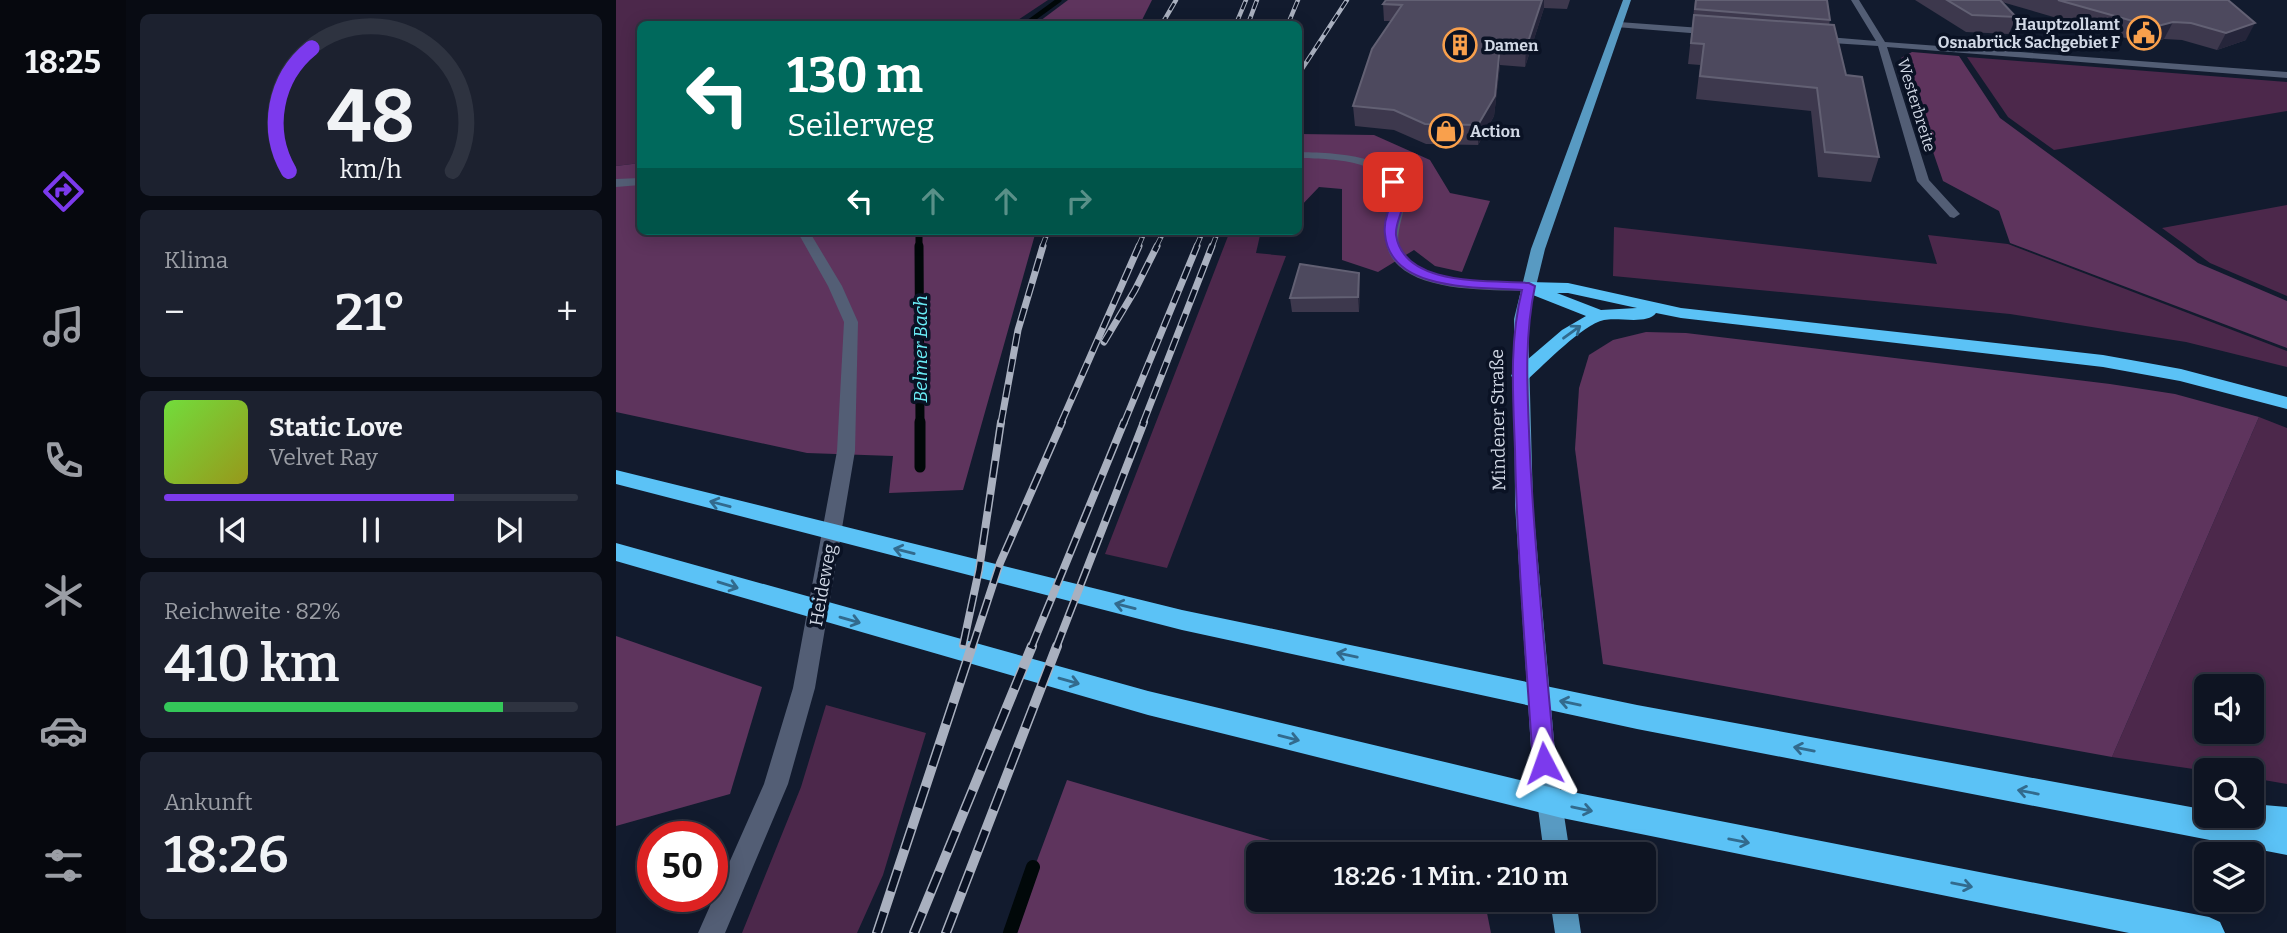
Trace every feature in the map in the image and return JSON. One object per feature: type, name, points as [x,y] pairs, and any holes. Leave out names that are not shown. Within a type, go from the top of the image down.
[{"type":"highway","points":[[1529,286],[1599,315],[1681,313]]},
{"type":"highway","points":[[1529,286],[1568,288],[1681,313],[2103,361],[2181,375],[2287,405]]},
{"type":"highway","points":[[1520,376],[1568,334],[1599,315]]},
{"type":"highway","points":[[616,477],[1182,620],[1637,717],[2287,840]]},
{"type":"highway","points":[[616,552],[1148,703],[1562,804],[2209,933]]},
{"type":"highway","points":[[2095,805],[2194,813]]},
{"type":"highway","points":[[2264,819],[2287,821]]},
{"type":"main road","name":"Mindener Straße","points":[[1555,842],[1544,763],[1524,505],[1521,319],[1538,249],[1627,0]]},
{"type":"main road","points":[[1565,912],[1568,933]]},
{"type":"street","name":"Westerbreite","points":[[1855,0],[1882,44],[1923,181],[1954,214]]},
{"type":"street","points":[[1619,25],[1730,33]]},
{"type":"street","points":[[1799,38],[2287,75]]},
{"type":"street","points":[[1302,155],[1354,159],[1377,168],[1393,182],[1399,200],[1390,231],[1394,253],[1413,270],[1449,282],[1529,286]]},
{"type":"street","points":[[616,183],[637,182]]},
{"type":"street","name":"Heideweg","points":[[711,933],[776,784],[804,688],[846,451],[850,322],[835,286],[805,235]]},
{"type":"shaded area","points":[[616,0],[1048,0],[1016,21],[637,21],[637,163],[616,166]]},
{"type":"shaded area","points":[[1068,0],[1152,0],[1142,21],[1040,21]]},
{"type":"shaded area","points":[[1912,52],[1959,56],[2000,118],[2198,263],[2287,301],[2287,348],[2010,243],[1999,211],[1943,181],[1901,58]]},
{"type":"shaded area","points":[[1967,57],[2287,82],[2287,111],[2054,150],[2008,117]]},
{"type":"shaded area","points":[[1302,134],[1374,135],[1430,160],[1450,193],[1490,201],[1462,272],[1435,266],[1414,250],[1378,272],[1342,260],[1342,189],[1319,187],[1302,205]]},
{"type":"shaded area","points":[[637,163],[637,235],[1035,235],[963,490],[889,493],[893,456],[807,453],[616,412],[616,166]]},
{"type":"shaded area","points":[[2287,205],[2287,296],[2210,263],[2162,228]]},
{"type":"shaded area","points":[[1614,227],[1937,264],[1928,235],[2008,244],[2287,351],[2287,367],[2186,342],[2010,314],[1613,276]]},
{"type":"shaded area","points":[[1228,235],[1260,235],[1256,253],[1286,256],[1167,568],[1105,554]]},
{"type":"shaded area","points":[[1646,332],[1686,333],[2110,384],[2175,394],[2259,417],[2112,757],[1603,664],[1575,449],[1579,388],[1589,355],[1613,340]]},
{"type":"shaded area","points":[[2259,417],[2287,428],[2287,784],[2264,780],[2264,758],[2194,758],[2194,769],[2112,757]]},
{"type":"shaded area","points":[[616,636],[762,687],[730,794],[616,826]]},
{"type":"shaded area","points":[[826,705],[926,733],[883,875],[857,933],[742,933],[801,787]]},
{"type":"shaded area","points":[[1067,780],[1277,842],[1246,842],[1246,912],[1487,912],[1491,933],[1010,933]]},
{"type":"building","points":[[1386,0],[1542,0],[1526,48],[1500,46],[1495,96],[1478,125],[1425,124],[1394,110],[1353,106],[1372,49],[1402,5],[1383,4]]},
{"type":"building","points":[[1696,0],[1827,0],[1830,20],[1695,9]]},
{"type":"building","points":[[1947,0],[2000,0],[2016,17],[1972,15]]},
{"type":"building","points":[[2058,0],[2228,0],[2255,23],[2226,33],[2191,23],[2173,22],[2154,27]]},
{"type":"building","points":[[1694,15],[1834,25],[1846,75],[1862,77],[1879,157],[1825,152],[1817,88],[1700,76],[1704,44],[1691,43]]},
{"type":"building","points":[[1300,264],[1359,273],[1358,297],[1290,298]]},
{"type":"waterway","name":"Belmer Bach","points":[[1030,21],[1059,0]]},
{"type":"waterway","name":"Belmer Bach","points":[[919,235],[919,246]]},
{"type":"waterway","name":"Belmer Bach","points":[[919,246],[920,423]]},
{"type":"waterway","name":"Belmer Bach","points":[[920,423],[920,467]]},
{"type":"waterway","name":"Belmer Bach","points":[[1010,933],[1033,867]]},
{"type":"railway","points":[[1164,21],[1176,0]]},
{"type":"railway","points":[[1237,21],[1246,0]]},
{"type":"railway","points":[[1249,21],[1257,0]]},
{"type":"railway","points":[[1289,21],[1298,0]]},
{"type":"railway","points":[[1302,69],[1347,0]]},
{"type":"railway","points":[[1042,247],[1046,235]]},
{"type":"railway","points":[[1138,247],[1143,235]]},
{"type":"railway","points":[[1156,247],[1162,235]]},
{"type":"railway","points":[[1196,247],[1201,235]]},
{"type":"railway","points":[[1212,247],[1216,235]]},
{"type":"railway","points":[[1001,423],[1018,330],[1043,246]]},
{"type":"railway","points":[[1061,423],[1139,246]]},
{"type":"railway","points":[[1104,342],[1157,246]]},
{"type":"railway","points":[[1124,423],[1197,246]]},
{"type":"railway","points":[[1143,423],[1212,246]]},
{"type":"railway","points":[[963,645],[979,570],[1001,422]]},
{"type":"railway","points":[[972,648],[1000,563],[1062,422]]},
{"type":"railway","points":[[1031,648],[1124,422]]},
{"type":"railway","points":[[1056,648],[1144,422]]},
{"type":"railway","points":[[877,933],[972,646]]},
{"type":"railway","points":[[914,933],[1032,646]]},
{"type":"railway","points":[[946,933],[1057,646]]},
{"type":"place","name":"Hauptzollamt Osnabrück Sachgebiet F","points":[[2144,33]]},
{"type":"place","name":"Damen","points":[[1460,45]]},
{"type":"place","name":"Action","points":[[1446,131]]},
{"type":"route","points":[[1393,182],[1399,200],[1390,231],[1394,253],[1413,270],[1449,282],[1529,286],[1521,319],[1524,505],[1544,763]]}]
